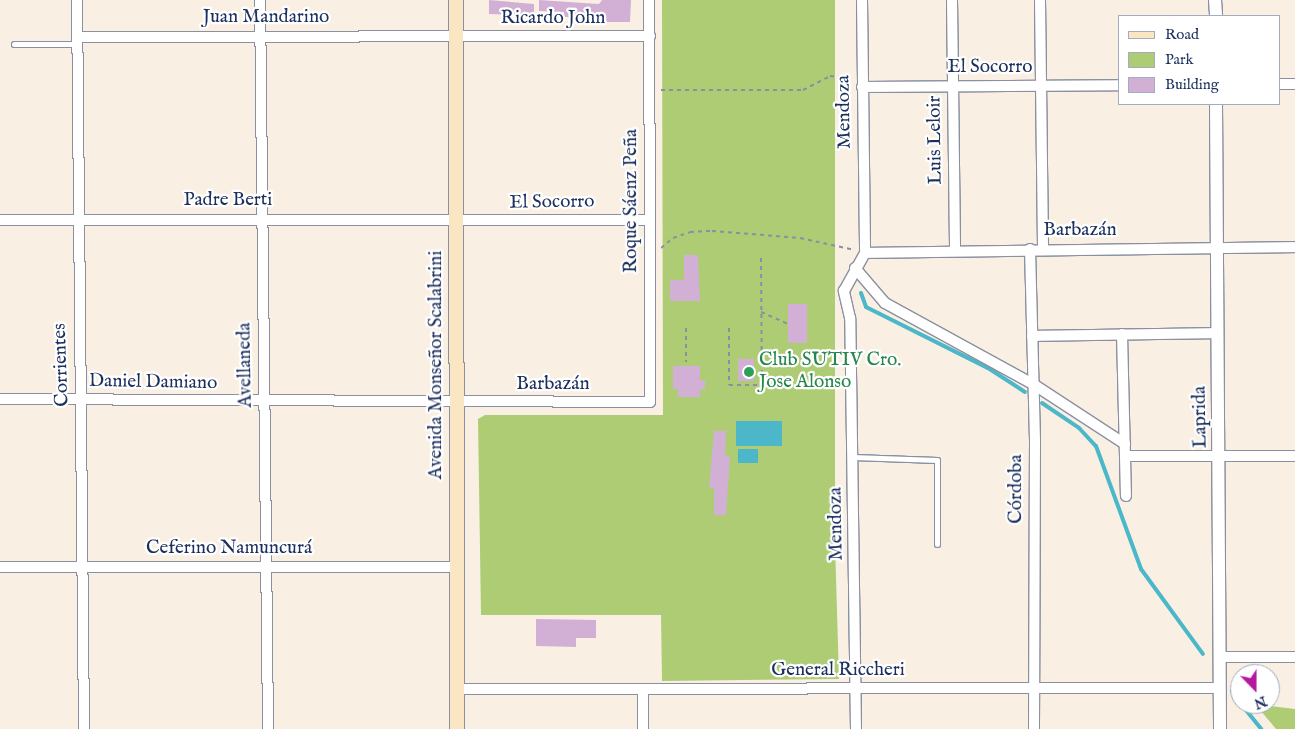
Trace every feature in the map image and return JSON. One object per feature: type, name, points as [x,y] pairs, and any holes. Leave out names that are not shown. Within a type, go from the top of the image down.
[{"type":"main road","name":"Avenida Monseñor Scalabrini","points":[[456,0],[457,729]]},
{"type":"street","name":"Corrientes","points":[[76,0],[78,399],[82,414],[84,729]]},
{"type":"street","name":"Avellaneda","points":[[260,0],[268,729]]},
{"type":"street","name":"Roque Sáenz Peña","points":[[650,0],[650,402]]},
{"type":"street","name":"Mendoza","points":[[856,729],[850,318],[844,291],[865,252],[862,0]]},
{"type":"street","name":"Luis Leloir","points":[[952,0],[955,250]]},
{"type":"street","points":[[1040,0],[1043,248]]},
{"type":"street","points":[[1215,0],[1216,15]]},
{"type":"street","name":"Juan Mandarino","points":[[77,41],[260,35],[456,37]]},
{"type":"street","name":"Ricardo John","points":[[456,37],[650,36]]},
{"type":"street","name":"El Socorro","points":[[862,83],[952,86],[1118,85]]},
{"type":"street","points":[[1280,84],[1295,84]]},
{"type":"street","name":"Laprida","points":[[1216,105],[1216,248],[1220,456],[1220,729]]},
{"type":"street","name":"Padre Berti","points":[[0,220],[262,218],[456,222]]},
{"type":"street","name":"El Socorro","points":[[456,222],[649,220]]},
{"type":"street","name":"Barbazán","points":[[865,252],[1043,248],[1295,247]]},
{"type":"street","name":"Córdoba","points":[[1030,249],[1033,384],[1034,729]]},
{"type":"street","points":[[855,268],[885,303],[1033,384],[1125,444]]},
{"type":"street","points":[[1032,336],[1218,333]]},
{"type":"street","points":[[1122,334],[1126,496]]},
{"type":"street","name":"Daniel Damiano","points":[[0,399],[456,402]]},
{"type":"street","name":"Barbazán","points":[[456,402],[650,402]]},
{"type":"street","points":[[1125,456],[1295,456]]},
{"type":"street","name":"Ceferino Namuncurá","points":[[0,567],[82,565],[267,568],[457,567]]},
{"type":"street","points":[[1220,657],[1295,657]]},
{"type":"street","points":[[643,688],[643,729]]},
{"type":"street","name":"General Riccheri","points":[[457,689],[1220,688]]},
{"type":"lane","points":[[14,44],[77,41]]},
{"type":"lane","points":[[853,457],[936,460],[937,544]]},
{"type":"path","points":[[650,90],[803,90],[830,76],[862,83]]},
{"type":"path","points":[[649,259],[673,238],[690,232],[712,231],[800,238],[865,252]]},
{"type":"path","points":[[760,258],[762,390]]},
{"type":"path","points":[[761,312],[788,324]]},
{"type":"path","points":[[686,328],[686,362]]},
{"type":"path","points":[[729,328],[730,385],[762,385]]},
{"type":"green space","points":[[662,0],[835,0],[835,543],[839,679],[662,681],[661,615],[481,615],[478,419],[485,415],[663,415]]},
{"type":"green space","points":[[1280,707],[1295,709],[1295,729],[1276,729],[1263,714],[1280,714]]},
{"type":"water","points":[[736,421],[782,421],[782,446],[736,446]]},
{"type":"water","points":[[738,449],[758,449],[758,463],[738,463]]},
{"type":"building","points":[[489,0],[534,4],[534,22],[520,22],[520,15],[489,14]]},
{"type":"building","points":[[539,0],[599,4],[602,0],[631,0],[630,22],[596,22],[596,17],[564,17],[564,12],[539,11]]},
{"type":"building","points":[[684,255],[698,255],[700,301],[670,301],[670,280],[684,280]]},
{"type":"building","points":[[788,304],[807,304],[807,343],[788,343]]},
{"type":"building","points":[[738,359],[754,359],[754,381],[738,381]]},
{"type":"building","points":[[673,366],[700,366],[700,380],[705,380],[705,389],[700,389],[700,397],[678,397],[678,389],[673,389]]},
{"type":"building","points":[[714,431],[726,431],[725,456],[730,456],[726,515],[714,515],[714,488],[709,488]]},
{"type":"building","points":[[536,619],[596,620],[596,638],[576,638],[576,647],[536,646]]},
{"type":"waterway","points":[[861,293],[866,307],[988,368],[1025,392]]},
{"type":"waterway","points":[[1042,403],[1079,428],[1096,446],[1141,569],[1203,654]]},
{"type":"waterway","points":[[1249,714],[1261,729]]},
{"type":"place","name":"Club SUTIV Cro. Jose Alonso","points":[[749,372]]}]
